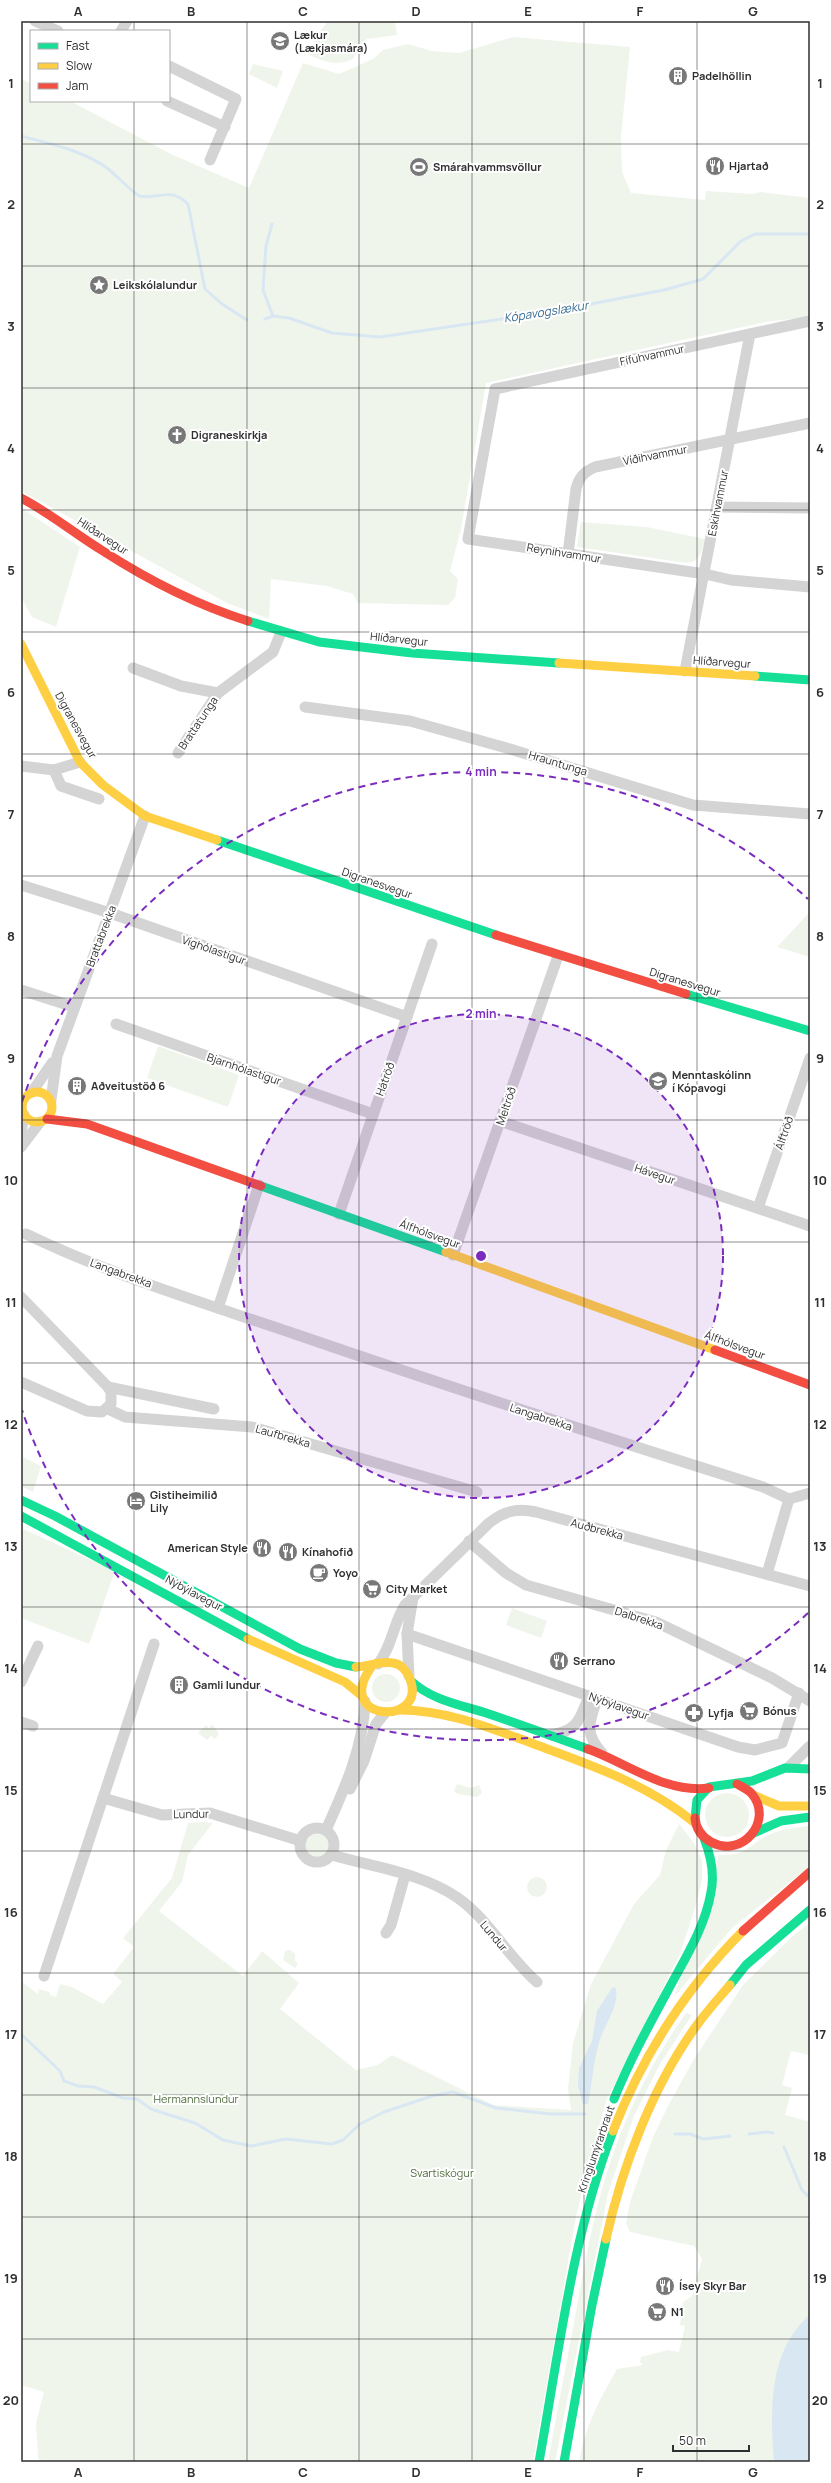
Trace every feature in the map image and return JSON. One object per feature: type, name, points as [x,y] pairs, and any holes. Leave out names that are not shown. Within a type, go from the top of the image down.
[{"type":"main road","name":"Hlíðarvegur","points":[[21,498],[46,511],[102,551],[184,597],[280,632],[319,642],[403,652],[810,680]]},
{"type":"main road","name":"Digranesvegur","points":[[22,647],[80,762],[103,785],[145,816],[558,956],[810,1032]]},
{"type":"main road","points":[[45,1093],[58,1106],[44,1120],[31,1121],[23,1112],[22,1103],[27,1095],[45,1093]]},
{"type":"main road","name":"Álfhólsvegur","points":[[58,1106],[87,1124],[810,1385]]},
{"type":"main road","name":"Álfhólsvegur","points":[[44,1120],[87,1124]]},
{"type":"main road","name":"Nýbýlavegur","points":[[21,1500],[55,1516],[300,1649],[340,1664],[358,1667],[375,1665]]},
{"type":"main road","name":"Nýbýlavegur","points":[[21,1516],[263,1646],[345,1682],[363,1698]]},
{"type":"main road","points":[[611,2107],[627,2067],[682,1964],[707,1908],[712,1888],[713,1866],[704,1838],[695,1823],[666,1801],[596,1768],[514,1737],[443,1714],[424,1710],[399,1710],[385,1713],[373,1709],[363,1698],[362,1679],[375,1665],[394,1664],[401,1667],[423,1692],[434,1697],[550,1735],[604,1755],[676,1788],[695,1790],[709,1788],[722,1782],[737,1784],[752,1781],[774,1770],[789,1767],[810,1769]]},
{"type":"main road","points":[[399,1710],[410,1698],[410,1679]]},
{"type":"main road","points":[[737,1784],[753,1795],[779,1806],[810,1806]]},
{"type":"main road","points":[[695,1823],[694,1811],[698,1801],[709,1788]]},
{"type":"main road","points":[[753,1795],[760,1811],[759,1823],[754,1833]]},
{"type":"main road","points":[[704,1838],[714,1845],[727,1848],[739,1845],[754,1833],[781,1821],[810,1817]]},
{"type":"main road","name":"Kringlumýrarbraut","points":[[540,2462],[568,2307],[594,2188],[628,2095],[670,2020],[691,1989],[743,1929],[782,1894],[810,1872]]},
{"type":"main road","points":[[564,2462],[599,2265],[622,2175],[638,2133],[661,2082],[711,2005],[752,1960],[810,1910]]},
{"type":"main road","points":[[594,2188],[594,2163],[600,2138]]},
{"type":"street","points":[[35,21],[56,30]]},
{"type":"street","points":[[170,66],[234,96],[236,101],[210,160]]},
{"type":"street","points":[[169,102],[225,127]]},
{"type":"street","name":"Fífuhvammur","points":[[495,389],[810,321]]},
{"type":"street","name":"Eskihvammur","points":[[685,671],[705,574],[750,334]]},
{"type":"street","name":"Reynihvammur","points":[[495,389],[468,539],[705,574],[731,580],[810,587]]},
{"type":"street","name":"Víðihvammur","points":[[568,554],[578,479],[585,472],[595,467],[810,423]]},
{"type":"street","points":[[717,507],[810,508]]},
{"type":"street","name":"Brattatunga","points":[[178,753],[218,693],[273,652],[280,632]]},
{"type":"street","name":"Brattatunga","points":[[133,668],[181,686],[218,693]]},
{"type":"street","name":"Hrauntunga","points":[[305,707],[410,721],[510,749],[693,805],[810,814]]},
{"type":"street","points":[[21,766],[54,770],[80,762]]},
{"type":"street","points":[[54,770],[61,786],[99,799]]},
{"type":"street","name":"Brattabrekka","points":[[27,1095],[57,1056],[145,816]]},
{"type":"street","name":"Víghólastígur","points":[[21,885],[110,913],[407,1017]]},
{"type":"street","name":"Hátröð","points":[[339,1214],[432,944]]},
{"type":"street","name":"Meltröð","points":[[453,1255],[558,956]]},
{"type":"street","points":[[21,990],[74,1007]]},
{"type":"street","name":"Bjarnhólastígur","points":[[116,1024],[373,1114]]},
{"type":"street","name":"Brattabrekka","points":[[57,1056],[58,1106]]},
{"type":"street","name":"Álftröð","points":[[758,1208],[810,1058]]},
{"type":"street","points":[[21,1132],[23,1112]]},
{"type":"street","points":[[21,1147],[44,1120]]},
{"type":"street","name":"Hávegur","points":[[500,1121],[810,1226]]},
{"type":"street","points":[[218,1308],[259,1185]]},
{"type":"street","name":"Langabrekka","points":[[26,1234],[62,1252],[218,1308],[421,1378],[763,1487],[789,1499]]},
{"type":"street","points":[[21,1297],[108,1387],[112,1398],[108,1409],[102,1412],[87,1411],[21,1382]]},
{"type":"street","points":[[108,1387],[214,1409]]},
{"type":"street","name":"Laufbrekka","points":[[108,1409],[125,1417],[252,1427],[477,1492]]},
{"type":"street","points":[[768,1574],[789,1499],[810,1493]]},
{"type":"street","name":"Auðbrekka","points":[[375,1665],[386,1652],[399,1614],[413,1597],[469,1541],[498,1516],[516,1510],[525,1510],[810,1586]]},
{"type":"street","name":"Dalbrekka","points":[[469,1541],[506,1573],[526,1585],[656,1622],[799,1693],[810,1701]]},
{"type":"street","points":[[410,1679],[407,1634],[413,1597]]},
{"type":"street","name":"Nýbýlavegur","points":[[407,1634],[738,1747],[755,1750],[782,1743],[799,1693]]},
{"type":"street","points":[[44,1976],[154,1644]]},
{"type":"street","points":[[21,1682],[38,1646]]},
{"type":"street","points":[[326,1830],[342,1796],[357,1746],[363,1698]]},
{"type":"street","points":[[550,1735],[562,1733],[574,1727],[593,1698]]},
{"type":"street","points":[[593,1698],[590,1718],[590,1735],[593,1743],[604,1755]]},
{"type":"street","points":[[342,1796],[350,1789],[358,1776],[373,1730],[385,1713]]},
{"type":"street","points":[[21,1722],[33,1726]]},
{"type":"street","points":[[810,1746],[810,1756]]},
{"type":"street","points":[[789,1767],[810,1746]]},
{"type":"street","name":"Lundur","points":[[103,1798],[162,1815],[210,1813],[301,1841]]},
{"type":"street","points":[[311,1829],[326,1830],[334,1838],[334,1850],[332,1855],[323,1861],[313,1861],[301,1851],[301,1841],[311,1829]]},
{"type":"street","name":"Lundur","points":[[332,1855],[436,1885],[458,1898],[482,1921],[508,1953],[537,1982]]},
{"type":"street","points":[[386,1933],[391,1925],[405,1875]]},
{"type":"green space","points":[[328,21],[395,21],[397,35],[367,39],[360,45],[353,59],[341,63],[331,63],[309,55],[319,33]]},
{"type":"green space","points":[[513,37],[630,47],[621,137],[622,172],[631,193],[705,200],[706,191],[753,194],[760,192],[810,198],[810,317],[765,322],[486,383],[461,529],[450,571],[458,579],[455,598],[448,605],[358,603],[353,594],[327,586],[271,579],[269,619],[227,603],[21,491],[21,79],[30,83],[30,102],[72,102],[171,154],[249,188],[303,63],[339,74],[373,59],[383,50],[408,44],[432,51],[459,53]]},
{"type":"green space","points":[[253,64],[283,71],[277,88],[249,74]]},
{"type":"green space","points":[[21,508],[80,547],[56,627],[32,617],[21,597]]},
{"type":"green space","points":[[581,522],[647,527],[705,539],[698,558],[687,563],[577,547]]},
{"type":"green space","points":[[810,912],[810,957],[777,947]]},
{"type":"green space","points":[[158,1046],[239,1075],[228,1107],[147,1078]]},
{"type":"green space","points":[[21,1456],[41,1466],[33,1492],[21,1486]]},
{"type":"green space","points":[[21,1528],[115,1571],[89,1644],[21,1618]]},
{"type":"green space","points":[[512,1608],[547,1621],[541,1638],[506,1625]]},
{"type":"green space","points":[[386,1674],[396,1678],[400,1688],[396,1698],[386,1702],[376,1698],[372,1688],[376,1678]]},
{"type":"green space","points":[[212,1724],[219,1734],[215,1739],[211,1736],[207,1740],[198,1733],[206,1725],[209,1728]]},
{"type":"green space","points":[[457,1784],[471,1788],[479,1785],[482,1793],[477,1797],[458,1794],[454,1791]]},
{"type":"green space","points":[[723,1793],[731,1793],[736,1794],[743,1799],[748,1806],[748,1824],[743,1831],[736,1836],[723,1837],[715,1834],[708,1827],[705,1819],[705,1811],[708,1803],[715,1796]]},
{"type":"green space","points":[[188,1823],[213,1823],[188,1855],[182,1882],[159,1911],[243,1976],[262,1951],[299,1983],[280,2009],[356,2070],[378,2065],[392,2055],[493,2105],[571,2110],[568,2089],[573,2043],[591,1984],[634,1904],[660,1875],[666,1850],[679,1824],[694,1843],[702,1861],[702,1880],[696,1905],[680,1954],[607,2099],[587,2168],[576,2217],[533,2462],[48,2462],[38,2459],[36,2423],[44,2392],[21,2385],[21,1981],[38,1994],[39,1989],[49,1992],[50,1995],[56,1997],[60,1984],[72,1987],[103,2004],[122,1982],[113,1974],[134,1947],[123,1938],[172,1878]]},
{"type":"green space","points":[[810,1826],[810,1866],[732,1928],[674,1997],[719,1855],[729,1855],[743,1851],[773,1833],[791,1828]]},
{"type":"green space","points":[[317,1833],[326,1836],[329,1845],[326,1854],[317,1857],[308,1854],[305,1845],[308,1836]]},
{"type":"green space","points":[[537,1877],[544,1880],[547,1887],[544,1894],[537,1897],[530,1894],[527,1887],[530,1880]]},
{"type":"green space","points":[[810,1923],[810,2055],[791,2051],[782,2085],[792,2088],[785,2115],[807,2121],[810,2118],[810,2462],[579,2462],[589,2425],[617,2369],[643,2365],[640,2362],[641,2357],[668,2350],[679,2352],[685,2326],[680,2325],[683,2302],[692,2296],[702,2259],[694,2246],[630,2232],[626,2223],[631,2199],[653,2137],[694,2059],[743,1985],[795,1934]]},
{"type":"green space","points":[[290,1950],[295,1954],[295,1961],[298,1963],[295,1968],[283,1960],[285,1951]]},
{"type":"green space","points":[[686,2013],[692,2015],[660,2064],[634,2116],[608,2193],[555,2462],[548,2462],[590,2240],[608,2169],[623,2128],[641,2088],[662,2050]]},
{"type":"shaded area","points":[[615,1987],[615,2004],[599,2043],[588,2104],[583,2104],[578,2086],[579,2068],[592,2041],[597,2011],[612,1988]]},
{"type":"shaded area","points":[[810,2315],[810,2462],[774,2462],[772,2422],[773,2402],[779,2363],[786,2346],[796,2329]]},
{"type":"waterway","name":"Kópavogslækur","points":[[21,136],[66,148],[97,162],[107,168],[139,196],[146,197],[170,195],[182,199],[188,204],[205,289],[222,304],[247,320]]},
{"type":"waterway","points":[[272,224],[266,246],[263,290],[273,316]]},
{"type":"waterway","name":"Kópavogslækur","points":[[265,319],[273,316],[289,318],[332,333],[380,337],[549,312],[664,290],[703,279],[741,241],[755,234],[810,234]]},
{"type":"waterway","points":[[21,2034],[60,2071],[64,2081],[78,2086],[94,2087],[123,2098],[137,2099],[151,2109],[195,2123],[223,2140],[251,2146],[286,2139],[332,2144],[343,2140],[360,2124],[384,2112],[432,2096],[453,2092],[496,2108],[551,2114],[585,2114]]},
{"type":"waterway","points":[[749,2134],[767,2132],[773,2133]]},
{"type":"waterway","points":[[675,2134],[690,2134],[703,2139],[730,2136]]},
{"type":"waterway","points":[[784,2147],[802,2190],[810,2198]]},
{"type":"traffic: fast","points":[[248,621],[319,642],[412,653],[559,663]]},
{"type":"traffic: fast","points":[[755,676],[810,680]]},
{"type":"traffic: fast","points":[[217,840],[496,935]]},
{"type":"traffic: fast","points":[[686,994],[810,1031]]},
{"type":"traffic: fast","points":[[261,1186],[446,1252]]},
{"type":"traffic: fast","points":[[21,1500],[55,1516],[300,1649],[336,1663],[356,1667]]},
{"type":"traffic: fast","points":[[21,1516],[248,1639]]},
{"type":"traffic: fast","points":[[411,1681],[420,1688],[448,1702],[501,1718],[588,1749]]},
{"type":"traffic: fast","points":[[695,1818],[697,1800],[709,1787],[752,1781],[785,1768],[810,1769]]},
{"type":"traffic: fast","points":[[754,1833],[781,1821],[810,1817]]},
{"type":"traffic: fast","points":[[614,2099],[639,2045],[687,1956],[704,1918],[713,1878],[709,1851],[704,1838]]},
{"type":"traffic: fast","points":[[730,1985],[746,1965],[810,1910]]},
{"type":"traffic: fast","points":[[539,2462],[560,2337],[577,2253],[599,2171],[613,2131]]},
{"type":"traffic: fast","points":[[564,2462],[592,2305],[606,2239]]},
{"type":"traffic: slow","points":[[21,644],[80,762],[103,785],[145,816],[217,840]]},
{"type":"traffic: slow","points":[[559,663],[755,676]]},
{"type":"traffic: slow","points":[[37,1092],[48,1096],[52,1107],[48,1118],[37,1122],[26,1118],[22,1107],[26,1096],[37,1092]]},
{"type":"traffic: slow","points":[[446,1252],[715,1350]]},
{"type":"traffic: slow","points":[[248,1639],[345,1682],[362,1696]]},
{"type":"traffic: slow","points":[[356,1667],[384,1662],[401,1666],[410,1679],[412,1695],[406,1705],[395,1711],[382,1712],[371,1707],[363,1698],[363,1685],[372,1666]]},
{"type":"traffic: slow","points":[[399,1710],[434,1713],[468,1721],[597,1768],[638,1786],[658,1797],[695,1823]]},
{"type":"traffic: slow","points":[[753,1795],[779,1806],[810,1806]]},
{"type":"traffic: slow","points":[[613,2131],[638,2076],[668,2024],[702,1976],[743,1931]]},
{"type":"traffic: slow","points":[[606,2239],[630,2155],[653,2100],[681,2048],[701,2020],[730,1985]]},
{"type":"traffic: jam","points":[[21,498],[42,510],[120,562],[155,582],[229,615],[248,621]]},
{"type":"traffic: jam","points":[[496,935],[686,994]]},
{"type":"traffic: jam","points":[[47,1119],[87,1124],[261,1186]]},
{"type":"traffic: jam","points":[[715,1350],[810,1385]]},
{"type":"traffic: jam","points":[[588,1749],[662,1782],[693,1789],[709,1788]]},
{"type":"traffic: jam","points":[[695,1818],[700,1832],[711,1842],[723,1846],[734,1845],[743,1841],[757,1826],[759,1815],[758,1805],[752,1794],[737,1784]]},
{"type":"traffic: jam","points":[[743,1931],[810,1872]]},
{"type":"place","name":"Lækur (Lækjasmára)","points":[[280,41]]},
{"type":"place","name":"Padelhöllin","points":[[678,76]]},
{"type":"place","name":"Hjartað","points":[[715,166]]},
{"type":"place","name":"Smárahvammsvöllur","points":[[419,167]]},
{"type":"place","name":"Leikskólalundur","points":[[99,285]]},
{"type":"place","name":"Digraneskirkja","points":[[177,435]]},
{"type":"place","name":"Menntaskólinn í Kópavogi","points":[[658,1081]]},
{"type":"place","name":"Aðveitustöð 6","points":[[77,1086]]},
{"type":"place","name":"Gistiheimilið Lily","points":[[136,1501]]},
{"type":"place","name":"American Style","points":[[262,1548]]},
{"type":"place","name":"Kínahofið","points":[[288,1552]]},
{"type":"place","name":"Yoyo","points":[[319,1573]]},
{"type":"place","name":"City Market","points":[[372,1589]]},
{"type":"place","name":"Serrano","points":[[559,1661]]},
{"type":"place","name":"Gamli lundur","points":[[179,1685]]},
{"type":"place","name":"Bónus","points":[[749,1711]]},
{"type":"place","name":"Lyfja","points":[[694,1713]]},
{"type":"place","name":"Ísey Skyr Bar","points":[[665,2286]]},
{"type":"place","name":"N1","points":[[657,2312]]},
{"type":"park label","name":"Hermannslundur","points":[[196,2099]]},
{"type":"park label","name":"Svartiskógur","points":[[442,2173]]}]
